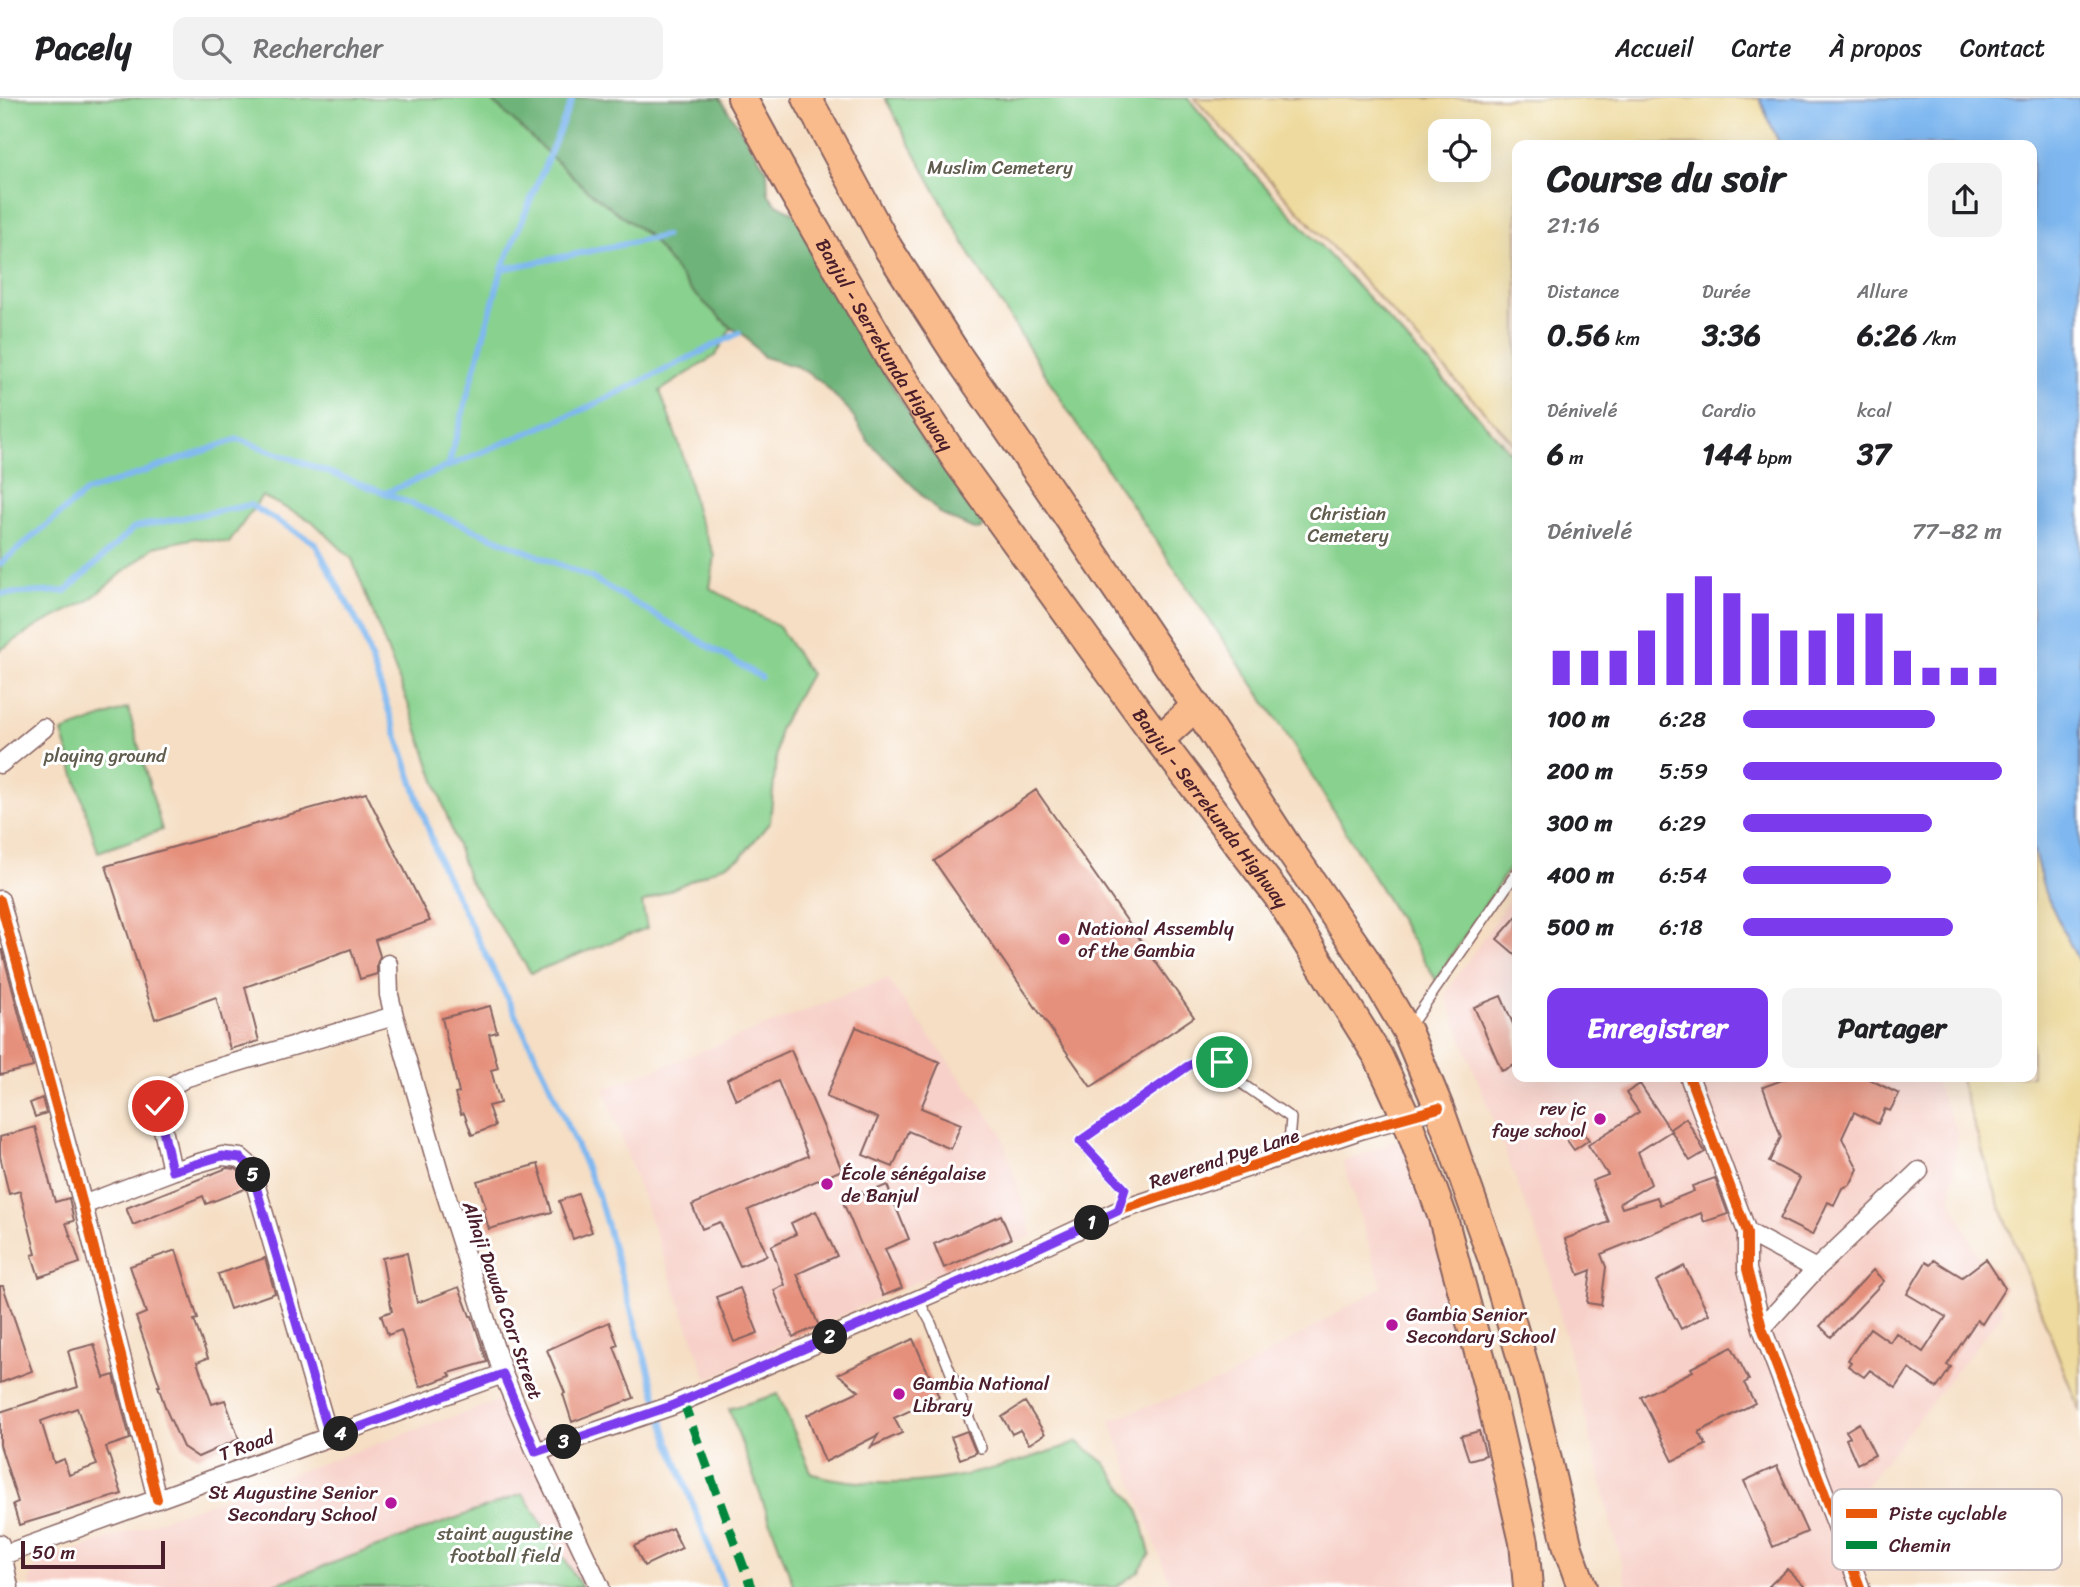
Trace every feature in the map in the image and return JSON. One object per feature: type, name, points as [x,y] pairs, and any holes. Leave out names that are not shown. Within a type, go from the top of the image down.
[{"type":"highway","name":"Banjul - Serrekunda Highway","points":[[742,98],[895,367],[958,461],[1159,740],[1278,896],[1378,1056],[1406,1117],[1443,1218],[1485,1373],[1524,1542],[1528,1587]]},
{"type":"highway","name":"Banjul - Serrekunda Highway","points":[[807,98],[896,260],[955,352],[1364,958],[1407,1031],[1439,1108],[1497,1273],[1527,1376],[1568,1548],[1582,1587]]},
{"type":"highway","points":[[1159,740],[1196,706]]},
{"type":"street","points":[[0,764],[44,728]]},
{"type":"street","points":[[0,900],[83,1205],[157,1499]]},
{"type":"street","name":"Alhaji Dawda Corr Street","points":[[388,964],[389,995],[394,1016],[442,1182],[503,1374],[536,1452],[600,1587]]},
{"type":"street","points":[[172,1171],[158,1106],[160,1096],[168,1088],[187,1077],[394,1016]]},
{"type":"street","points":[[1691,1082],[1747,1232],[1747,1269],[1762,1328],[1832,1513]]},
{"type":"street","name":"Reverend Pye Lane","points":[[536,1452],[671,1406],[1118,1211],[1439,1108]]},
{"type":"street","points":[[83,1205],[172,1171],[222,1156],[241,1158],[250,1166],[330,1438]]},
{"type":"street","points":[[1762,1328],[1816,1269],[1919,1171]]},
{"type":"street","points":[[1747,1232],[1816,1269]]},
{"type":"street","name":"T Road","points":[[1,1549],[157,1499],[503,1374]]},
{"type":"street","points":[[1,1549],[9,1587]]},
{"type":"street","points":[[1854,1570],[1860,1587]]},
{"type":"lane","points":[[1407,1031],[1512,880]]},
{"type":"lane","points":[[1118,1211],[1125,1189],[1080,1141],[1188,1066],[1207,1057],[1222,1062],[1241,1083],[1291,1118],[1288,1156]]},
{"type":"lane","points":[[918,1299],[931,1323],[981,1448]]},
{"type":"shaded area","points":[[1512,896],[1512,1082],[1935,1082],[1958,1132],[1951,1199],[2004,1311],[1863,1489],[1832,1489],[1832,1570],[1849,1570],[1854,1587],[1627,1587],[1546,1259],[1445,994]]},
{"type":"shaded area","name":"École sénégalaise de Banjul","points":[[889,978],[1001,1132],[1033,1236],[894,1291],[707,1379],[604,1089]]},
{"type":"shaded area","name":"Gambia Senior Secondary School","points":[[1405,1137],[1479,1363],[1524,1587],[1171,1587],[1110,1420],[1225,1379],[1382,1287],[1343,1162]]},
{"type":"shaded area","name":"St Augustine Senior Secondary School","points":[[503,1399],[552,1442],[600,1587],[31,1587],[29,1581],[37,1564]]},
{"type":"green space","points":[[0,98],[489,98],[587,190],[649,236],[691,290],[731,328],[716,355],[660,391],[683,456],[697,515],[715,556],[710,588],[779,627],[810,674],[779,729],[770,822],[740,858],[642,903],[647,928],[531,973],[468,878],[414,719],[352,559],[312,521],[262,496],[229,543],[195,538],[154,547],[88,601],[39,625],[0,650]]},
{"type":"green space","points":[[489,98],[720,98],[767,170],[768,193],[775,203],[792,212],[805,225],[816,268],[837,283],[850,319],[859,326],[914,421],[921,439],[934,455],[966,482],[984,524],[982,529],[976,530],[942,515],[868,441],[849,410],[820,381],[798,367],[764,357],[743,334],[731,328],[691,290],[649,236],[587,190]]},
{"type":"green space","name":"Christian Cemetery","points":[[885,98],[1188,98],[1220,137],[1512,454],[1512,864],[1436,980],[1284,730],[1074,420],[971,256]]},
{"type":"green space","name":"playing ground","points":[[128,708],[162,830],[98,852],[62,732]]},
{"type":"green space","points":[[778,1394],[812,1474],[846,1481],[880,1483],[947,1478],[1013,1463],[1078,1442],[1105,1463],[1139,1510],[1150,1554],[1138,1572],[1116,1587],[794,1587],[729,1409]]},
{"type":"green space","name":"staint augustine football field","points":[[522,1494],[582,1587],[267,1587]]},
{"type":"sand","points":[[1194,98],[1759,98],[1778,140],[1512,140],[1512,442]]},
{"type":"sand","points":[[2037,863],[2045,893],[2080,964],[2080,1412],[1996,1195],[1961,1082],[2037,1082]]},
{"type":"water","points":[[1759,98],[2080,98],[2080,964],[2045,893],[2037,863],[2037,140],[1778,140]]},
{"type":"building","name":"National Assembly of the Gambia","points":[[1036,790],[1194,1017],[1091,1087],[934,861]]},
{"type":"building","points":[[366,793],[430,921],[375,940],[380,956],[377,974],[360,979],[351,949],[245,987],[259,1041],[230,1049],[216,997],[155,1019],[106,866]]},
{"type":"building","points":[[1512,922],[1512,952],[1497,939]]},
{"type":"building","points":[[0,950],[33,1067],[0,1075]]},
{"type":"building","points":[[1501,996],[1512,1021],[1512,1066],[1502,1071],[1474,1007]]},
{"type":"building","points":[[490,1006],[497,1032],[489,1034],[498,1068],[491,1070],[500,1103],[488,1106],[495,1126],[472,1135],[464,1113],[461,1114],[455,1094],[459,1093],[442,1018]]},
{"type":"building","points":[[856,1027],[940,1062],[921,1108],[961,1124],[951,1149],[908,1131],[893,1167],[863,1155],[878,1118],[826,1097]]},
{"type":"building","points":[[791,1050],[842,1170],[748,1210],[767,1255],[740,1266],[720,1222],[702,1229],[692,1205],[808,1156],[778,1081],[736,1100],[727,1079]]},
{"type":"building","points":[[1777,1082],[1875,1082],[1899,1094],[1890,1111],[1885,1109],[1878,1124],[1854,1112],[1842,1138],[1858,1169],[1850,1185],[1842,1188],[1834,1205],[1828,1202],[1812,1235],[1780,1219],[1800,1178],[1769,1162],[1781,1137],[1763,1087]]},
{"type":"building","points":[[1640,1084],[1671,1131],[1638,1152],[1651,1184],[1620,1203],[1622,1208],[1657,1197],[1660,1205],[1694,1191],[1692,1186],[1715,1178],[1728,1214],[1704,1222],[1701,1213],[1601,1254],[1606,1267],[1601,1305],[1587,1303],[1591,1270],[1579,1275],[1565,1239],[1609,1222],[1592,1181],[1608,1175],[1588,1145],[1639,1112],[1626,1093]]},
{"type":"building","points":[[42,1098],[46,1113],[35,1117],[30,1103]]},
{"type":"building","points":[[1686,1118],[1705,1152],[1690,1161],[1670,1129]]},
{"type":"building","points":[[1578,1126],[1589,1140],[1574,1150],[1564,1136]]},
{"type":"building","points":[[35,1127],[55,1202],[69,1198],[74,1221],[66,1223],[80,1263],[39,1277],[20,1191],[9,1194],[0,1156],[0,1137]]},
{"type":"building","points":[[538,1164],[552,1212],[489,1229],[483,1209],[486,1208],[477,1181]]},
{"type":"building","points":[[227,1168],[240,1172],[245,1189],[206,1204],[203,1196],[133,1225],[126,1208]]},
{"type":"building","points":[[887,1185],[909,1239],[885,1249],[902,1288],[883,1296],[842,1200],[861,1191],[863,1195]]},
{"type":"building","points":[[578,1194],[592,1232],[573,1239],[559,1201]]},
{"type":"building","points":[[816,1211],[837,1256],[797,1274],[819,1326],[793,1337],[774,1290],[785,1285],[771,1246],[796,1234],[791,1223]]},
{"type":"building","points":[[1001,1215],[1011,1239],[944,1268],[934,1244]]},
{"type":"building","points":[[176,1250],[198,1319],[194,1320],[208,1358],[197,1362],[212,1404],[225,1400],[239,1439],[198,1457],[183,1447],[167,1412],[136,1317],[146,1313],[130,1266]]},
{"type":"building","points":[[407,1253],[417,1303],[459,1287],[487,1362],[449,1373],[451,1376],[420,1387],[401,1330],[388,1335],[381,1315],[392,1311],[382,1258]]},
{"type":"building","points":[[265,1258],[275,1293],[230,1309],[218,1274]]},
{"type":"building","points":[[1986,1259],[2005,1288],[1982,1324],[1977,1320],[1947,1365],[1951,1367],[1937,1388],[1909,1369],[1896,1388],[1870,1370],[1864,1377],[1848,1366],[1851,1362],[1848,1360],[1870,1328],[1890,1342],[1896,1333],[1923,1352],[1946,1317],[1907,1294],[1926,1262],[1931,1265],[1934,1260],[1962,1277]]},
{"type":"building","points":[[1684,1266],[1709,1314],[1681,1329],[1656,1281]]},
{"type":"building","points":[[1873,1270],[1884,1281],[1831,1337],[1820,1326]]},
{"type":"building","points":[[0,1286],[3,1286],[32,1371],[0,1383]]},
{"type":"building","points":[[740,1288],[758,1333],[734,1342],[716,1297]]},
{"type":"building","points":[[609,1322],[618,1345],[614,1347],[634,1398],[572,1422],[563,1394],[565,1393],[547,1350]]},
{"type":"building","name":"Gambia National Library","points":[[913,1339],[939,1397],[894,1418],[902,1433],[871,1447],[878,1435],[825,1462],[807,1415],[859,1391],[838,1374]]},
{"type":"building","points":[[94,1344],[104,1378],[114,1375],[130,1439],[106,1447],[122,1494],[19,1525],[13,1504],[18,1502],[0,1445],[0,1412],[78,1387],[68,1351]],"holes":[[[77,1408],[97,1465],[69,1475],[64,1459],[54,1463],[41,1421]]]},
{"type":"building","points":[[1732,1347],[1749,1380],[1744,1383],[1755,1403],[1699,1432],[1706,1445],[1673,1461],[1641,1397],[1693,1371],[1691,1368]]},
{"type":"building","points":[[1025,1402],[1045,1434],[1029,1444],[1020,1430],[1012,1434],[1002,1417]]},
{"type":"building","points":[[1859,1423],[1875,1455],[1857,1464],[1846,1439],[1850,1437],[1846,1431]]},
{"type":"building","points":[[967,1431],[976,1453],[960,1459],[951,1437]]},
{"type":"building","points":[[1479,1431],[1486,1455],[1469,1460],[1461,1436]]},
{"type":"building","points":[[1777,1466],[1807,1532],[1773,1547],[1744,1481]]},
{"type":"building","points":[[672,1528],[682,1548],[644,1566],[634,1546]]},
{"type":"building","points":[[1787,1569],[1805,1587],[1768,1587]]},
{"type":"waterway","points":[[448,467],[502,269],[572,100]]},
{"type":"waterway","points":[[502,269],[665,236]]},
{"type":"waterway","points":[[385,493],[589,407],[739,333]]},
{"type":"waterway","points":[[0,564],[86,492],[238,439],[385,493],[592,578],[761,677]]},
{"type":"waterway","points":[[0,594],[66,591],[135,527],[250,505],[315,543],[361,629],[440,863],[546,1076],[598,1195],[669,1441],[724,1587]]},
{"type":"marked path","points":[[683,1401],[751,1587]]},
{"type":"cycle path","points":[[0,900],[83,1205],[157,1499]]},
{"type":"cycle path","points":[[1691,1082],[1747,1232],[1747,1269],[1762,1328],[1832,1513]]},
{"type":"cycle path","points":[[536,1452],[671,1406],[1118,1211],[1363,1129],[1439,1108]]},
{"type":"cycle path","points":[[1854,1570],[1860,1587]]},
{"type":"place","name":"National Assembly of the Gambia","points":[[1064,939]]},
{"type":"place","name":"rev jc faye school","points":[[1600,1119]]},
{"type":"place","name":"École sénégalaise de Banjul","points":[[827,1184]]},
{"type":"place","name":"Gambia Senior Secondary School","points":[[1392,1325]]},
{"type":"place","name":"Gambia National Library","points":[[899,1394]]},
{"type":"place","name":"St Augustine Senior Secondary School","points":[[391,1503]]},
{"type":"route","points":[[158,1106],[172,1171],[222,1156],[241,1158],[250,1166],[330,1438],[503,1374],[536,1452],[671,1406],[1118,1211],[1125,1189],[1080,1141],[1188,1066],[1207,1057],[1222,1062]]},
{"type":"park label","name":"Muslim Cemetery","points":[[1000,167]]}]
